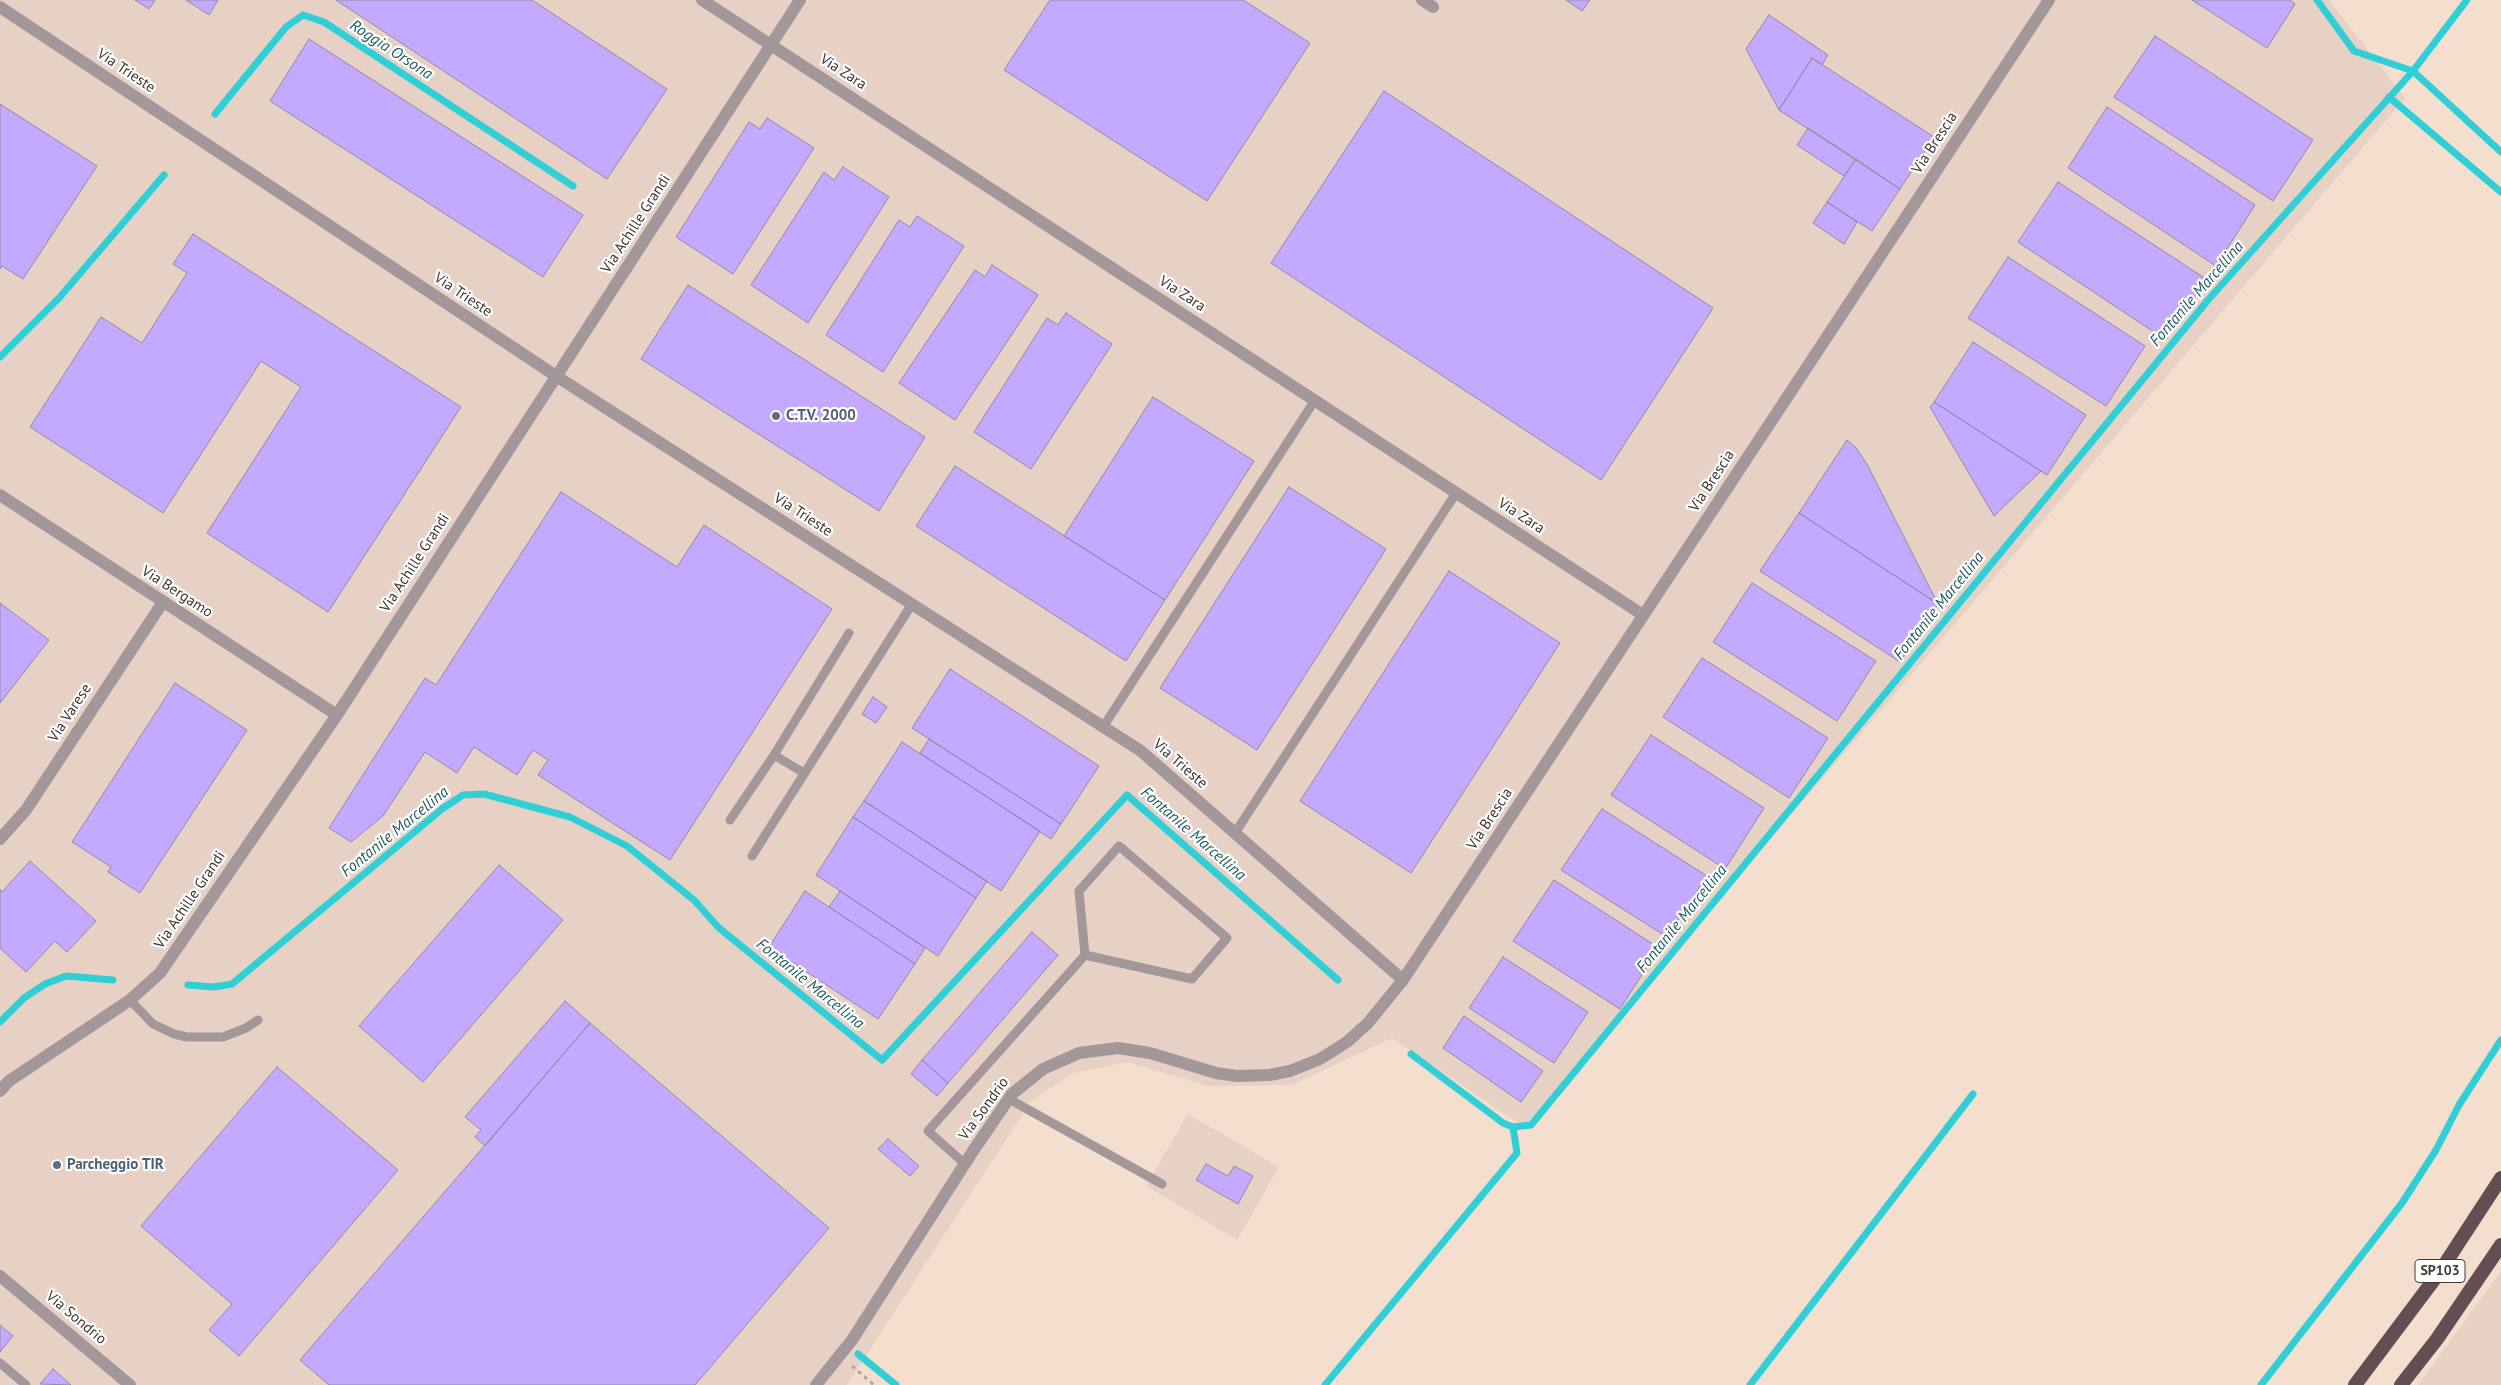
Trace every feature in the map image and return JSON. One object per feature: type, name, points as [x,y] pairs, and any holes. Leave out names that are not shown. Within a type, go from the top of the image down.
[{"type":"highway","name":"SP103","points":[[2355,1385],[2439,1273],[2501,1178]]},
{"type":"highway","name":"SP103","points":[[2402,1385],[2458,1309],[2501,1245]]},
{"type":"street","name":"Via Zara","points":[[702,0],[1643,616]]},
{"type":"street","name":"Via Achille Grandi","points":[[0,1091],[9,1080],[130,1000],[160,973],[336,715],[800,0]]},
{"type":"street","points":[[1422,0],[1433,7]]},
{"type":"street","name":"Via Brescia","points":[[1403,980],[2049,0]]},
{"type":"street","name":"Via Trieste","points":[[0,7],[556,376],[1140,751],[1403,980]]},
{"type":"street","name":"Via Bergamo","points":[[0,495],[336,715]]},
{"type":"street","name":"Via Varese","points":[[0,839],[26,810],[164,602]]},
{"type":"street","name":"Via Sondrio","points":[[816,1385],[852,1340],[1009,1099],[1030,1078],[1049,1064],[1071,1055],[1103,1048],[1134,1050],[1227,1074],[1259,1076],[1290,1070],[1320,1059],[1346,1042],[1368,1023],[1403,980]]},
{"type":"street","name":"Via Sondrio","points":[[0,1276],[130,1385]]},
{"type":"lane","points":[[1103,727],[1315,400]]},
{"type":"lane","points":[[1235,833],[1456,493]]},
{"type":"lane","points":[[752,856],[912,604]]},
{"type":"lane","points":[[730,820],[774,755],[850,633]]},
{"type":"lane","points":[[774,755],[804,773]]},
{"type":"lane","points":[[965,1164],[928,1131],[1085,955],[1080,891],[1118,846],[1227,938],[1192,979],[1085,955]]},
{"type":"lane","points":[[130,1000],[153,1024],[174,1034],[187,1037],[223,1037],[246,1028],[258,1020]]},
{"type":"lane","points":[[1009,1099],[1162,1184]]},
{"type":"lane","points":[[0,1363],[26,1385]]},
{"type":"path","points":[[839,1356],[874,1385]]},
{"type":"shaded area","points":[[0,0],[2329,0],[2405,98],[1524,1127],[1392,1038],[1292,1085],[1208,1086],[1127,1062],[1073,1073],[1031,1101],[847,1385],[0,1385]]},
{"type":"shaded area","points":[[1188,1114],[1279,1167],[1237,1240],[1146,1186]]},
{"type":"shaded area","points":[[2501,1271],[2501,1385],[2418,1385]]},
{"type":"building","points":[[135,0],[155,0],[149,9]]},
{"type":"building","points":[[186,0],[218,0],[209,15]]},
{"type":"building","points":[[336,0],[532,0],[667,89],[607,179]]},
{"type":"building","points":[[1050,0],[1243,0],[1310,43],[1207,201],[1004,70]]},
{"type":"building","points":[[1566,0],[1590,0],[1582,11]]},
{"type":"building","points":[[2192,0],[2290,0],[2295,4],[2267,48]]},
{"type":"building","points":[[1769,15],[1828,55],[1822,65],[1812,58],[1779,110],[1746,49]]},
{"type":"building","points":[[2155,36],[2313,140],[2273,201],[2114,97]]},
{"type":"building","points":[[309,39],[583,215],[543,277],[270,101]]},
{"type":"building","points":[[1812,58],[1934,137],[1900,189],[1779,110]]},
{"type":"building","points":[[1384,91],[1713,308],[1601,480],[1271,263]]},
{"type":"building","points":[[0,104],[97,166],[23,279],[2,266],[0,269]]},
{"type":"building","points":[[2107,107],[2255,205],[2216,266],[2068,168]]},
{"type":"building","points":[[767,118],[814,148],[733,274],[676,237],[749,122],[760,129]]},
{"type":"building","points":[[1808,128],[1856,159],[1844,176],[1797,145]]},
{"type":"building","points":[[1856,159],[1900,189],[1872,231],[1827,202]]},
{"type":"building","points":[[843,167],[889,197],[808,323],[751,285],[824,172],[834,180]]},
{"type":"building","points":[[2058,182],[2206,279],[2166,340],[2018,242]]},
{"type":"building","points":[[1827,202],[1857,222],[1844,244],[1813,223]]},
{"type":"building","points":[[917,216],[964,246],[883,372],[826,335],[899,220],[910,227]]},
{"type":"building","points":[[193,234],[461,407],[328,612],[207,533],[301,387],[261,361],[163,513],[30,427],[101,317],[142,343],[187,273],[173,264]]},
{"type":"building","points":[[2008,257],[2145,346],[2106,406],[1968,318]]},
{"type":"building","points":[[992,265],[1038,295],[955,420],[899,383],[975,270],[985,277]]},
{"type":"building","points":[[688,285],[925,437],[879,511],[641,359]]},
{"type":"building","points":[[1066,313],[1112,344],[1031,469],[974,432],[1047,318],[1058,325]]},
{"type":"building","points":[[1973,342],[2086,415],[2047,475],[1934,402]]},
{"type":"building","points":[[1153,397],[1254,461],[1165,600],[1064,536]]},
{"type":"building","points":[[1934,402],[2041,471],[1994,516],[1930,407]]},
{"type":"building","points":[[1847,440],[1857,449],[1868,466],[1938,604],[1799,513]]},
{"type":"building","points":[[955,466],[1165,600],[1126,661],[916,526]]},
{"type":"building","points":[[1289,487],[1386,549],[1257,750],[1160,688]]},
{"type":"building","points":[[561,492],[677,567],[704,525],[832,609],[670,860],[538,775],[548,760],[533,750],[517,775],[474,747],[457,773],[425,752],[383,816],[351,842],[329,828],[425,678],[436,685]]},
{"type":"building","points":[[1799,513],[1938,604],[1900,662],[1760,571]]},
{"type":"building","points":[[1449,571],[1560,643],[1411,873],[1300,801]]},
{"type":"building","points":[[1752,583],[1876,661],[1837,721],[1713,642]]},
{"type":"building","points":[[0,603],[49,640],[0,703]]},
{"type":"building","points":[[1702,658],[1828,738],[1789,798],[1663,717]]},
{"type":"building","points":[[950,669],[1099,766],[1061,824],[912,728]]},
{"type":"building","points":[[175,683],[247,730],[140,893],[108,872],[111,867],[72,842]]},
{"type":"building","points":[[873,697],[887,707],[876,723],[862,714]]},
{"type":"building","points":[[1651,735],[1764,808],[1725,869],[1611,795]]},
{"type":"building","points":[[929,739],[1061,824],[1051,839],[920,753]]},
{"type":"building","points":[[902,742],[1040,831],[1001,891],[864,801]]},
{"type":"building","points":[[864,801],[987,881],[976,898],[853,817]]},
{"type":"building","points":[[1602,809],[1707,876],[1667,937],[1561,870]]},
{"type":"building","points":[[853,817],[976,898],[938,956],[816,875]]},
{"type":"building","points":[[30,861],[96,921],[67,952],[55,941],[26,972],[0,948],[0,889],[2,892]]},
{"type":"building","points":[[499,865],[563,920],[423,1082],[359,1026]]},
{"type":"building","points":[[1554,880],[1659,948],[1620,1009],[1513,941]]},
{"type":"building","points":[[805,891],[915,964],[878,1019],[769,947]]},
{"type":"building","points":[[840,891],[925,948],[915,964],[829,907]]},
{"type":"building","points":[[1032,932],[1058,955],[948,1083],[922,1060]]},
{"type":"building","points":[[1503,957],[1588,1012],[1554,1063],[1469,1008]]},
{"type":"building","points":[[565,1001],[590,1023],[485,1146],[475,1137],[481,1130],[465,1117]]},
{"type":"building","points":[[1464,1016],[1543,1071],[1521,1102],[1443,1048]]},
{"type":"building","points":[[590,1023],[829,1228],[695,1385],[329,1385],[300,1360]]},
{"type":"building","points":[[922,1060],[948,1083],[937,1096],[911,1074]]},
{"type":"building","points":[[277,1067],[398,1170],[239,1356],[209,1330],[232,1304],[141,1226]]},
{"type":"building","points":[[888,1139],[919,1166],[910,1176],[878,1149]]},
{"type":"building","points":[[1206,1164],[1228,1176],[1234,1166],[1253,1176],[1238,1204],[1196,1180]]},
{"type":"building","points":[[0,1325],[13,1336],[0,1352]]},
{"type":"building","points":[[53,1369],[71,1385],[40,1384]]},
{"type":"waterway","name":"Fontanile Marcellina","points":[[2317,0],[2354,51],[2413,71],[2501,152]]},
{"type":"waterway","name":"Fontanile Marcellina","points":[[1411,1054],[1503,1123],[1513,1127],[1531,1125],[2208,300],[2413,71],[2467,0]]},
{"type":"waterway","name":"Roggia Orsona","points":[[215,114],[286,27],[303,15],[324,22],[573,186]]},
{"type":"waterway","points":[[2389,97],[2501,192]]},
{"type":"waterway","name":"Roggia Orsona","points":[[0,357],[59,298],[164,175]]},
{"type":"waterway","name":"Fontanile Marcellina","points":[[188,985],[214,987],[232,984],[442,809],[463,795],[484,794],[570,817],[627,846],[694,900],[719,928],[882,1060],[1127,795],[1338,980]]},
{"type":"waterway","name":"Fontanile Marcellina","points":[[0,1022],[24,998],[45,984],[66,976],[113,980]]},
{"type":"waterway","points":[[2261,1385],[2402,1203],[2436,1150],[2459,1105],[2501,1040]]},
{"type":"waterway","points":[[1750,1385],[1973,1094]]},
{"type":"waterway","points":[[1325,1385],[1517,1153],[1513,1127]]},
{"type":"waterway","points":[[858,1354],[896,1385]]},
{"type":"place","name":"C.T.V. 2000","points":[[776,416]]},
{"type":"place","name":"Parcheggio TIR","points":[[57,1165]]}]
